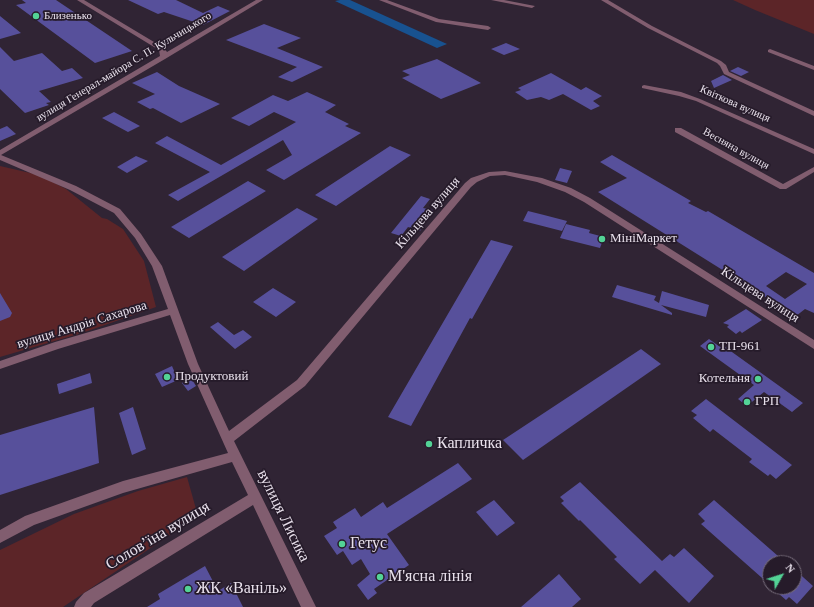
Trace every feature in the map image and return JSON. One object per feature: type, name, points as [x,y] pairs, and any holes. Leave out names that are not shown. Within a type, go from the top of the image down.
[{"type":"street","points":[[80,0],[162,49],[164,53],[163,58]]},
{"type":"street","name":"вулиця Генерал-майора С. П. Кульчицького","points":[[0,153],[259,0]]},
{"type":"street","points":[[382,0],[438,21],[488,28]]},
{"type":"street","points":[[494,0],[532,6]]},
{"type":"street","points":[[604,0],[650,27],[719,62],[725,69],[726,73],[814,114]]},
{"type":"street","points":[[770,51],[814,68]]},
{"type":"street","name":"Квіткова вулиця","points":[[644,87],[681,94],[709,104],[814,152]]},
{"type":"street","name":"Весняна вулиця","points":[[678,130],[783,187],[814,169]]},
{"type":"street","points":[[0,156],[73,188],[117,211],[138,236],[157,266],[192,364],[227,439]]},
{"type":"street","name":"Кільцева вулиця","points":[[227,439],[301,383],[468,185],[474,180],[489,174],[506,173],[539,180],[582,197],[630,226],[814,345]]},
{"type":"street","name":"вулиця Андрія Сахарова","points":[[0,365],[55,346],[172,311]]},
{"type":"street","name":"вулиця Лисика","points":[[227,439],[309,607]]},
{"type":"street","points":[[0,537],[30,520],[123,487],[235,456]]},
{"type":"street","name":"Соловʼїна вулиця","points":[[81,607],[89,598],[255,497]]},
{"type":"shaded area","points":[[733,0],[814,0],[814,34],[755,10]]},
{"type":"shaded area","points":[[0,166],[39,175],[66,189],[102,218],[107,219],[123,229],[144,261],[156,307],[82,333],[0,357]]},
{"type":"shaded area","points":[[187,477],[198,516],[63,607],[0,607],[0,550],[74,514],[138,491]]},
{"type":"water","points":[[350,0],[447,44],[437,48],[335,1]]},
{"type":"building","points":[[22,0],[56,0],[132,51],[95,63],[16,5],[26,3]]},
{"type":"building","points":[[128,0],[176,0],[203,13],[218,6],[230,11],[203,25],[164,12],[158,14]]},
{"type":"building","points":[[0,16],[21,33],[0,39]]},
{"type":"building","points":[[264,24],[301,38],[277,48],[323,67],[292,82],[278,77],[297,67],[226,40]]},
{"type":"building","points":[[506,43],[520,49],[504,55],[491,49]]},
{"type":"building","points":[[0,47],[14,61],[42,53],[62,71],[72,68],[83,78],[39,91],[51,102],[46,103],[49,105],[25,113],[0,89]]},
{"type":"building","points":[[437,59],[481,83],[441,99],[402,78],[410,75],[402,71]]},
{"type":"building","points":[[738,67],[749,72],[741,76],[730,71]]},
{"type":"building","points":[[157,72],[179,86],[220,104],[181,123],[153,108],[150,109],[137,102],[155,94],[132,83]]},
{"type":"building","points":[[551,73],[581,90],[586,87],[602,96],[593,101],[600,106],[591,110],[563,94],[549,100],[541,97],[527,100],[515,92],[521,90],[518,88]]},
{"type":"building","points":[[723,75],[732,80],[714,88],[711,81]]},
{"type":"building","points":[[307,92],[336,105],[325,112],[349,124],[345,126],[361,133],[284,180],[266,170],[292,155],[283,140],[178,201],[168,195],[210,172],[155,143],[167,136],[221,165],[296,122],[274,112],[249,126],[231,118],[273,95],[288,101]]},
{"type":"building","points":[[114,112],[140,126],[128,132],[102,118]]},
{"type":"building","points":[[7,126],[16,134],[0,141],[0,129]]},
{"type":"building","points":[[390,146],[411,155],[336,206],[315,195]]},
{"type":"building","points":[[612,155],[691,201],[688,203],[706,212],[708,211],[814,273],[814,313],[805,309],[796,316],[598,192],[627,178],[600,162]],"holes":[[[786,272],[807,284],[785,299],[766,286]]]},
{"type":"building","points":[[136,156],[148,161],[127,173],[117,167]]},
{"type":"building","points":[[560,168],[572,171],[567,183],[555,180]]},
{"type":"building","points":[[248,181],[266,191],[189,238],[171,227]]},
{"type":"building","points":[[421,196],[430,199],[423,208],[433,210],[420,231],[408,227],[401,236],[391,233]]},
{"type":"building","points":[[297,208],[318,219],[244,271],[222,257]]},
{"type":"building","points":[[528,211],[567,221],[562,231],[523,221]]},
{"type":"building","points":[[566,224],[590,230],[589,233],[604,237],[600,248],[560,238]]},
{"type":"building","points":[[491,240],[513,246],[472,319],[470,318],[411,426],[388,417]]},
{"type":"building","points":[[617,285],[656,296],[654,300],[659,303],[662,291],[709,305],[706,317],[661,305],[672,313],[672,315],[612,297]]},
{"type":"building","points":[[273,288],[296,302],[276,317],[253,302]]},
{"type":"building","points":[[0,293],[12,313],[10,317],[0,321]]},
{"type":"building","points":[[746,309],[762,320],[742,333],[740,331],[736,334],[727,327],[729,325],[723,323]]},
{"type":"building","points":[[218,322],[234,335],[243,330],[252,337],[235,349],[210,327]]},
{"type":"building","name":"Котельня","points":[[709,339],[723,349],[725,347],[803,403],[792,412],[764,392],[747,406],[738,399],[754,385],[700,346]]},
{"type":"building","points":[[641,349],[661,364],[523,460],[503,440]]},
{"type":"building","name":"Продуктовий","points":[[172,366],[178,380],[162,387],[155,374]]},
{"type":"building","points":[[90,373],[92,383],[59,394],[57,384]]},
{"type":"building","points":[[191,378],[196,386],[188,391],[182,383]]},
{"type":"building","points":[[706,399],[792,465],[776,479],[770,474],[768,476],[749,462],[752,459],[713,429],[710,432],[693,418],[697,415],[691,411]]},
{"type":"building","points":[[94,407],[99,463],[0,495],[0,435]]},
{"type":"building","points":[[133,407],[146,449],[132,455],[119,413]]},
{"type":"building","points":[[458,463],[472,479],[387,534],[409,565],[374,589],[377,593],[368,600],[357,585],[370,574],[361,559],[352,565],[343,551],[337,555],[324,536],[337,528],[333,522],[355,508],[361,517],[383,502],[387,508]]},
{"type":"building","points":[[580,482],[662,561],[670,554],[674,557],[684,548],[714,576],[689,603],[655,570],[640,584],[614,559],[617,557],[561,503],[564,501],[560,497]]},
{"type":"building","points":[[494,500],[515,523],[497,536],[476,512]]},
{"type":"building","points":[[714,500],[777,555],[762,555],[762,578],[701,524],[705,521],[698,514]]},
{"type":"building","name":"ЖК «Ваніль»","points":[[205,566],[218,591],[231,583],[243,607],[147,607],[160,599],[158,594]]},
{"type":"building","points":[[559,574],[581,599],[572,607],[521,607]]},
{"type":"building","points":[[802,576],[813,586],[797,604],[789,597],[786,600],[780,595],[802,595]]},
{"type":"place","name":"Близенько","points":[[36,16]]},
{"type":"place","name":"МініМаркет","points":[[602,239]]},
{"type":"place","name":"ТП-961","points":[[711,347]]},
{"type":"place","name":"Продуктовий","points":[[167,377]]},
{"type":"place","name":"Котельня","points":[[758,379]]},
{"type":"place","name":"ГРП","points":[[747,402]]},
{"type":"place","name":"Капличка","points":[[429,444]]},
{"type":"place","name":"Гетус","points":[[342,544]]},
{"type":"place","name":"М'ясна лінія","points":[[380,577]]},
{"type":"place","name":"ЖК «Ваніль»","points":[[188,589]]}]
